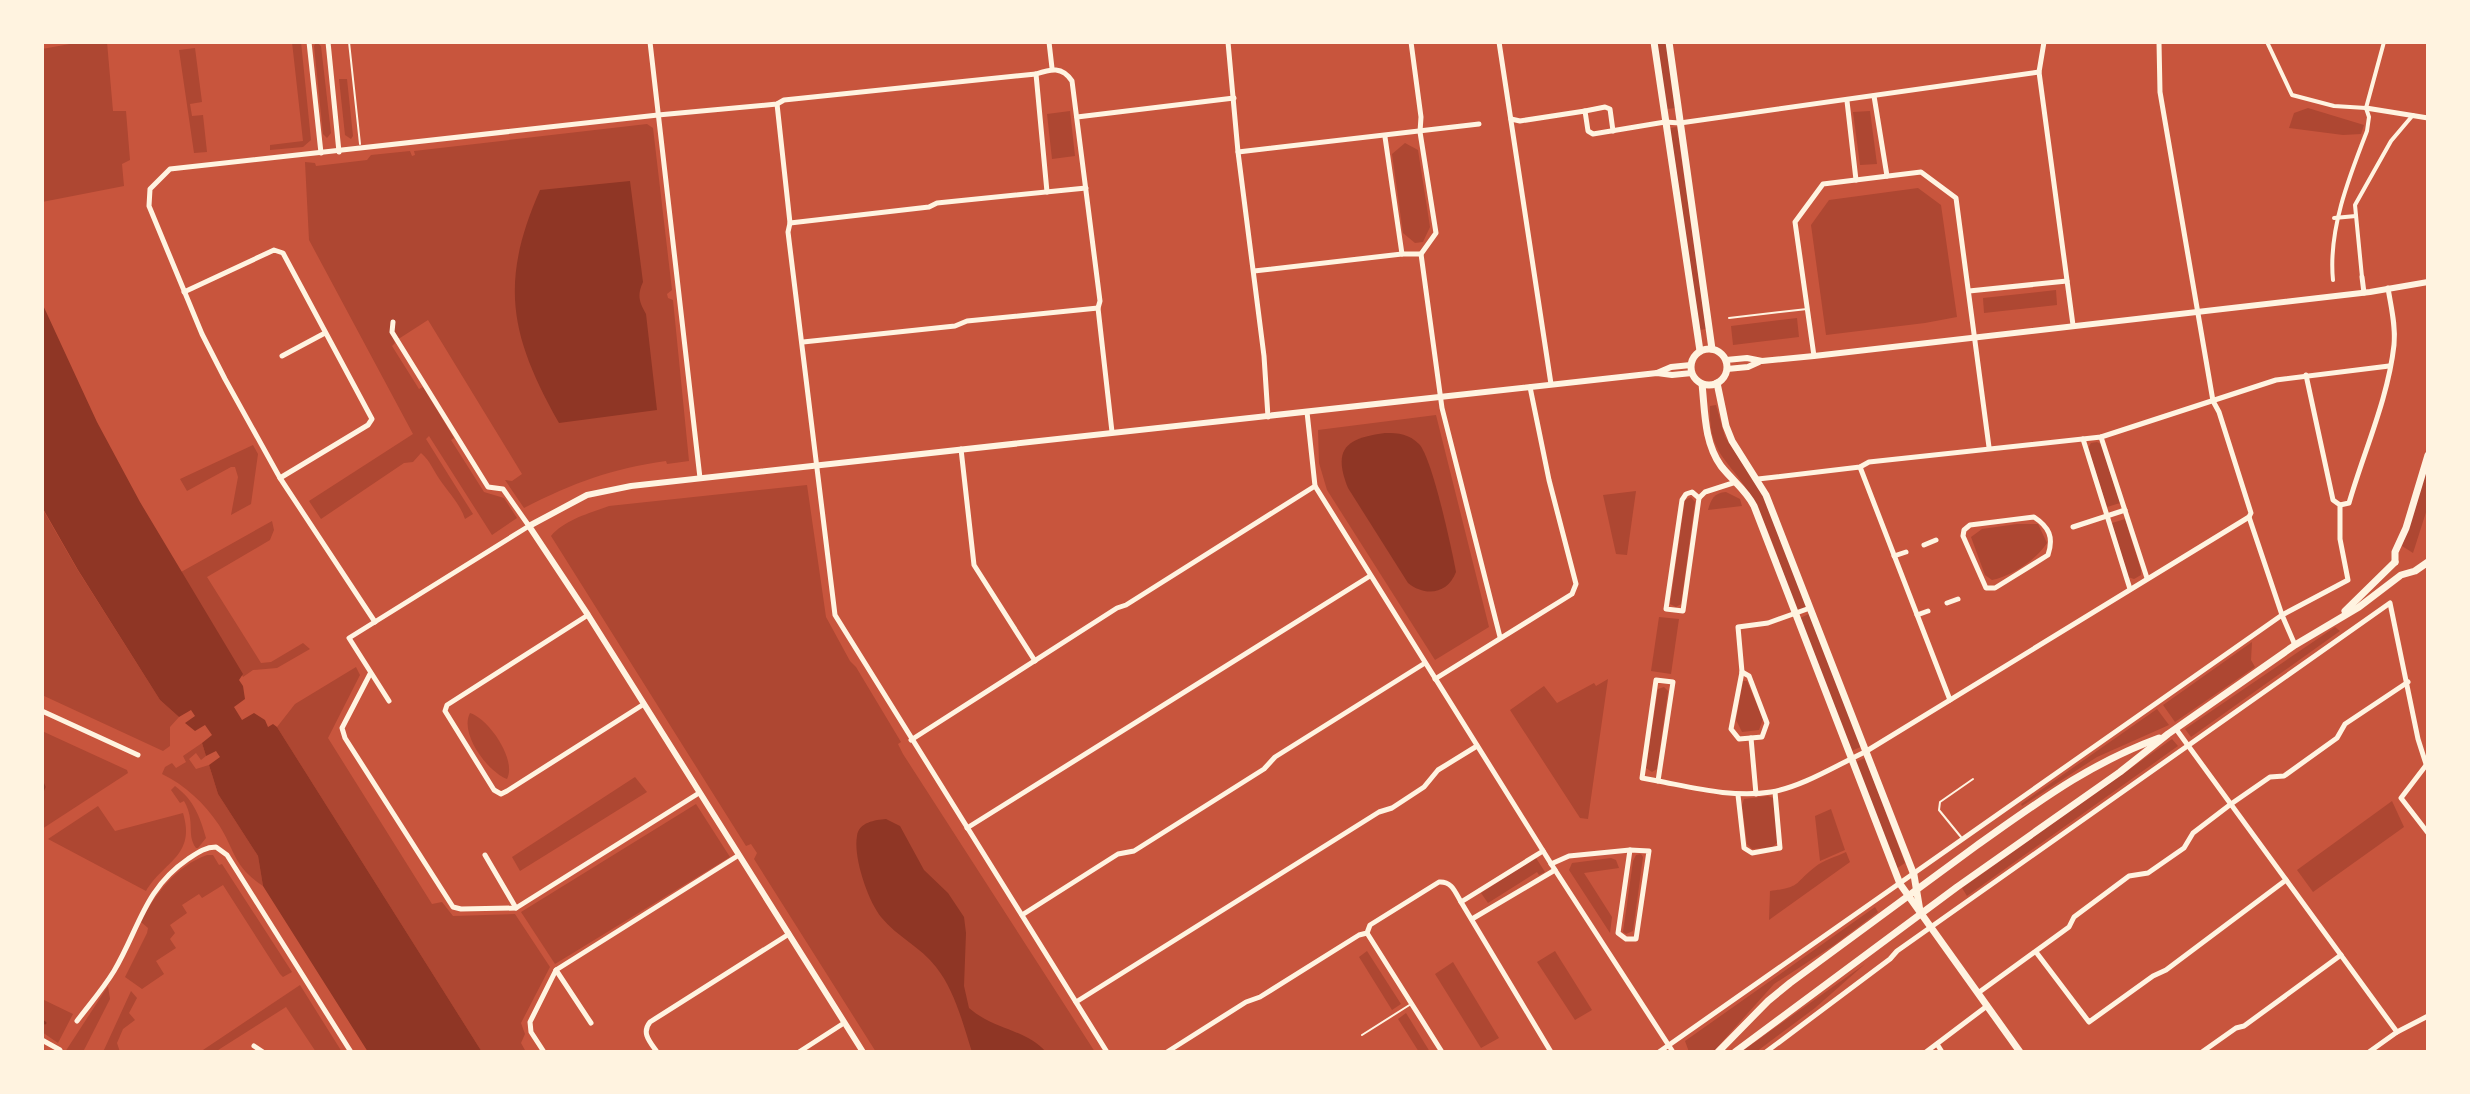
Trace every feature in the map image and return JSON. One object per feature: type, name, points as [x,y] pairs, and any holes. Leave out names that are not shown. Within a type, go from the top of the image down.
[{"type":"main road","points":[[1654,42],[1700,351],[1691,369],[1702,384],[1710,443],[1722,466],[1754,506],[1900,884],[2020,1052]]},
{"type":"main road","points":[[1669,42],[1712,349]]},
{"type":"main road","points":[[1700,351],[1712,349],[1721,353],[1726,365],[1723,379],[1717,383],[1702,384]]},
{"type":"main road","points":[[1717,383],[1732,441],[1758,479],[1914,875],[1921,914]]},
{"type":"main road","points":[[2407,572],[2395,562],[2395,552],[2406,528],[2428,455]]},
{"type":"main road","points":[[2340,616],[2395,562]]},
{"type":"main road","points":[[1735,1052],[2295,645],[2359,607],[2407,572],[2415,571],[2428,562]]},
{"type":"main road","points":[[1718,1052],[1768,1001],[1916,890],[2083,772],[2128,749],[2172,732]]},
{"type":"street","points":[[309,42],[321,153]]},
{"type":"street","points":[[328,42],[339,152]]},
{"type":"street","points":[[650,42],[700,478]]},
{"type":"street","points":[[1049,42],[1052,68]]},
{"type":"street","points":[[1228,42],[1268,417]]},
{"type":"street","points":[[1411,42],[1421,117],[1420,132],[1436,233],[1421,254],[1440,396],[1500,637]]},
{"type":"street","points":[[1499,42],[1551,384]]},
{"type":"street","points":[[2044,42],[2039,72],[2073,325]]},
{"type":"street","points":[[2159,42],[2160,92],[2213,401],[2247,498],[2251,513],[2249,517],[2295,645]]},
{"type":"street","points":[[2267,42],[2292,95],[2334,106],[2428,118]]},
{"type":"street","points":[[2333,280],[2336,218],[2367,131],[2369,117],[2366,108],[2384,42]]},
{"type":"street","points":[[375,622],[280,478],[225,379],[184,292],[149,206],[150,189],[170,169],[777,104],[784,100],[1036,74],[1052,68],[1066,72],[1072,81],[1100,301],[1098,308],[1112,432]]},
{"type":"street","points":[[1585,111],[1588,131],[1593,134],[2039,72]]},
{"type":"street","points":[[1036,74],[1047,192]]},
{"type":"street","points":[[1874,96],[1887,176]]},
{"type":"street","points":[[1077,117],[1234,98]]},
{"type":"street","points":[[1847,101],[1856,180]]},
{"type":"street","points":[[777,104],[790,246],[835,615],[1107,1052]]},
{"type":"street","points":[[1511,119],[1520,121],[1605,107],[1610,109],[1613,131]]},
{"type":"street","points":[[2364,293],[2355,205],[2383,154],[2413,115]]},
{"type":"street","points":[[1238,152],[1479,124]]},
{"type":"street","points":[[1385,137],[1402,254]]},
{"type":"street","points":[[1814,356],[1795,222],[1823,184],[1921,172],[1956,198],[1989,447]]},
{"type":"street","points":[[790,223],[1086,188]]},
{"type":"street","points":[[2336,218],[2356,216]]},
{"type":"street","points":[[184,292],[279,250],[372,419],[368,425],[280,478]]},
{"type":"street","points":[[1254,271],[1421,254]]},
{"type":"street","points":[[1969,291],[2067,281]]},
{"type":"street","points":[[1726,365],[1747,358],[1762,361],[1814,356],[2364,293],[2428,282]]},
{"type":"street","points":[[2306,375],[2333,500],[2340,505],[2349,503],[2382,400],[2394,347],[2388,288]]},
{"type":"street","points":[[803,342],[1098,308]]},
{"type":"street","points":[[393,322],[392,332],[488,487],[503,489],[529,526],[863,1052]]},
{"type":"street","points":[[282,356],[325,333]]},
{"type":"street","points":[[1758,479],[1989,447],[2101,437],[2276,380],[2389,366]]},
{"type":"street","points":[[389,701],[349,638],[529,526],[587,495],[700,478],[1551,384],[1657,373],[1672,375],[1691,369]]},
{"type":"street","points":[[1435,679],[1572,594],[1576,584],[1549,480],[1530,387]]},
{"type":"street","points":[[1307,412],[1315,486],[1553,867],[1673,1052]]},
{"type":"street","points":[[2101,437],[2147,578]]},
{"type":"street","points":[[2083,439],[2130,589]]},
{"type":"street","points":[[961,449],[974,565],[1035,661]]},
{"type":"street","points":[[1860,467],[1950,700]]},
{"type":"street","points":[[1699,498],[1692,492],[1682,500],[1666,609],[1683,611],[1699,498],[1705,492],[1737,482]]},
{"type":"street","points":[[911,740],[1315,486]]},
{"type":"street","points":[[1659,1052],[2282,615],[2348,580],[2340,539],[2340,505]]},
{"type":"street","points":[[2073,527],[2125,510]]},
{"type":"street","points":[[1957,532],[1970,525],[2034,517],[2053,534],[2048,555],[1995,588],[1978,591]]},
{"type":"street","points":[[1658,781],[1673,682],[1656,680],[1642,778],[1658,781],[1738,795],[1775,792],[1865,752],[2249,517]]},
{"type":"street","points":[[1964,530],[1963,536],[1986,588]]},
{"type":"street","points":[[1924,545],[1936,540]]},
{"type":"street","points":[[1894,556],[1906,552]]},
{"type":"street","points":[[967,828],[1370,576]]},
{"type":"street","points":[[1947,603],[1958,599]]},
{"type":"street","points":[[1766,1052],[1930,927],[2390,603],[2418,739],[2427,763],[2401,798],[2428,833]]},
{"type":"street","points":[[1742,672],[1749,676],[1767,723],[1762,737],[1739,739],[1731,729],[1742,672],[1738,627],[1768,623],[1810,608]]},
{"type":"street","points":[[1917,615],[1928,611]]},
{"type":"street","points":[[588,615],[447,705],[445,711],[494,790],[501,794],[644,704]]},
{"type":"street","points":[[1022,915],[1118,854],[1134,851],[1264,769],[1275,757],[1335,718],[1425,663]]},
{"type":"street","points":[[370,674],[342,728],[345,738],[449,903],[461,909],[516,908],[699,793]]},
{"type":"street","points":[[1978,993],[2069,927],[2074,917],[2129,876],[2148,873],[2184,848],[2193,833],[2231,804],[2270,777],[2284,776],[2337,738],[2345,724],[2408,682]]},
{"type":"street","points":[[42,711],[138,755]]},
{"type":"street","points":[[2172,732],[2188,747],[2231,804],[2397,1032]]},
{"type":"street","points":[[1751,738],[1756,794]]},
{"type":"street","points":[[1076,1002],[1368,819],[1392,808],[1424,787],[1438,770],[1477,746]]},
{"type":"street","points":[[1738,795],[1744,848],[1752,853],[1780,848],[1775,792]]},
{"type":"street","points":[[77,1021],[112,973],[144,907],[160,884],[184,861],[206,847],[216,847],[224,851],[351,1052]]},
{"type":"street","points":[[1472,919],[1569,856],[1630,850],[1649,851],[1636,939],[1626,939],[1618,933],[1630,850]]},
{"type":"street","points":[[1461,902],[1543,851]]},
{"type":"street","points":[[485,855],[516,908]]},
{"type":"street","points":[[544,1052],[531,1032],[530,1022],[556,970],[739,855]]},
{"type":"street","points":[[2036,952],[2089,1022],[2287,881]]},
{"type":"street","points":[[1367,933],[1370,925],[1439,882],[1450,884],[1551,1052]]},
{"type":"street","points":[[1367,933],[1442,1052]]},
{"type":"street","points":[[1167,1052],[1246,1002],[1260,997],[1367,933]]},
{"type":"street","points":[[657,1052],[645,1034],[645,1027],[650,1022],[789,934]]},
{"type":"street","points":[[2202,1052],[2236,1028],[2244,1026],[2341,955]]},
{"type":"street","points":[[556,970],[591,1023]]},
{"type":"street","points":[[1926,1052],[1987,1006]]},
{"type":"street","points":[[2369,1052],[2397,1032],[2428,1016]]},
{"type":"street","points":[[799,1052],[844,1023]]},
{"type":"street","points":[[42,1040],[59,1051]]},
{"type":"street","points":[[1937,1044],[1942,1052]]},
{"type":"street","points":[[254,1046],[263,1052]]},
{"type":"lane","points":[[349,42],[360,150]]},
{"type":"lane","points":[[1729,318],[1808,309]]},
{"type":"lane","points":[[1963,839],[1939,810],[1940,802],[1973,779]]},
{"type":"lane","points":[[1362,1035],[1412,1004]]},
{"type":"shaded area","points":[[81,42],[107,42],[113,111],[126,111],[130,160],[122,164],[124,186],[42,202],[42,49]]},
{"type":"shaded area","points":[[292,42],[301,42],[311,140],[303,147],[270,150],[270,145],[303,141]]},
{"type":"shaded area","points":[[316,42],[321,46],[331,133],[327,138],[323,134]]},
{"type":"shaded area","points":[[1657,42],[1666,42],[1676,108],[1666,109]]},
{"type":"shaded area","points":[[195,48],[202,102],[190,104],[192,116],[203,115],[207,152],[194,153],[179,50]]},
{"type":"shaded area","points":[[339,79],[347,79],[351,139],[345,135]]},
{"type":"shaded area","points":[[2308,108],[2364,125],[2361,134],[2343,135],[2289,128],[2294,113]]},
{"type":"shaded area","points":[[1070,111],[1075,156],[1052,159],[1047,114]]},
{"type":"shaded area","points":[[1870,111],[1877,164],[1860,165],[1853,112]]},
{"type":"shaded area","points":[[647,124],[653,128],[672,290],[667,294],[673,300],[689,461],[667,464],[666,461],[610,473],[524,508],[505,480],[512,481],[522,474],[428,320],[400,338],[393,338],[395,343],[392,346],[419,389],[423,387],[454,438],[451,440],[484,492],[504,498],[517,518],[492,535],[429,436],[426,439],[473,514],[465,519],[421,453],[413,462],[404,463],[321,519],[309,501],[413,434],[309,240],[305,162],[315,163],[316,166],[410,151],[412,156],[415,155],[414,151]]},
{"type":"shaded area","points":[[1677,127],[1706,329],[1700,330],[1670,128]]},
{"type":"shaded area","points":[[1405,143],[1418,150],[1430,227],[1423,242],[1415,243],[1403,233],[1392,154]]},
{"type":"shaded area","points":[[630,181],[643,282],[640,298],[646,314],[657,410],[559,423],[530,363],[516,309],[515,282],[527,223],[540,190]]},
{"type":"shaded area","points":[[1918,188],[1941,205],[1957,317],[1826,335],[1811,225],[1829,200]]},
{"type":"shaded area","points":[[2056,290],[2057,305],[1984,313],[1983,298]]},
{"type":"shaded area","points":[[42,303],[97,422],[140,502],[243,674],[239,680],[245,699],[234,707],[242,720],[254,713],[265,720],[268,727],[273,724],[277,727],[482,1052],[368,1052],[263,886],[258,856],[218,794],[209,765],[220,757],[216,751],[206,756],[202,743],[212,735],[205,725],[195,731],[185,723],[195,716],[191,710],[179,717],[160,700],[42,507]]},
{"type":"shaded area","points":[[1797,318],[1799,337],[1733,345],[1731,326]]},
{"type":"shaded area","points":[[1716,405],[1725,437],[1762,493],[1807,607],[1797,611],[1760,513],[1717,448],[1710,423],[1710,406]]},
{"type":"shaded area","points":[[1436,415],[1489,627],[1435,660],[1327,490],[1319,463],[1318,430]]},
{"type":"shaded area","points":[[1385,433],[1411,438],[1419,444],[1430,466],[1456,572],[1442,589],[1422,590],[1408,583],[1348,488],[1342,463],[1346,447],[1361,438]]},
{"type":"shaded area","points":[[2091,443],[2101,444],[2120,503],[2107,507],[2088,448]]},
{"type":"shaded area","points":[[253,445],[258,454],[251,504],[231,515],[238,477],[235,467],[187,491],[180,479]]},
{"type":"shaded area","points":[[2428,463],[2428,506],[2413,553],[2402,546]]},
{"type":"shaded area","points":[[807,485],[826,617],[901,742],[898,744],[903,754],[1095,1052],[876,1052],[754,859],[757,853],[751,844],[746,846],[551,536],[570,521],[609,506]]},
{"type":"shaded area","points":[[1636,491],[1627,555],[1616,554],[1603,495]]},
{"type":"shaded area","points":[[1726,492],[1740,499],[1742,506],[1708,510],[1714,497]]},
{"type":"shaded area","points":[[1691,497],[1695,502],[1681,604],[1676,607],[1670,604],[1685,500]]},
{"type":"shaded area","points":[[42,508],[160,700],[179,717],[170,727],[170,746],[163,751],[42,695]]},
{"type":"shaded area","points":[[2125,519],[2141,570],[2141,575],[2134,579],[2128,577],[2112,523]]},
{"type":"shaded area","points":[[272,521],[274,530],[270,540],[207,577],[261,663],[271,662],[303,643],[310,649],[277,668],[253,670],[243,677],[181,572]]},
{"type":"shaded area","points":[[2038,524],[2047,543],[2023,566],[1992,580],[1985,575],[1971,537],[1982,529]]},
{"type":"shaded area","points":[[1809,614],[1861,747],[1851,751],[1800,618]]},
{"type":"shaded area","points":[[1659,617],[1679,619],[1671,674],[1651,671]]},
{"type":"shaded area","points":[[2335,627],[2340,631],[2191,737],[2185,729]]},
{"type":"shaded area","points":[[2252,642],[2251,660],[2255,667],[2175,722],[2163,705]]},
{"type":"shaded area","points":[[356,667],[360,675],[328,738],[432,904],[442,902],[453,916],[515,914],[550,967],[521,1023],[525,1034],[521,1043],[526,1052],[482,1052],[277,727],[295,704]]},
{"type":"shaded area","points":[[1608,679],[1588,819],[1580,818],[1510,710],[1544,686],[1557,703]]},
{"type":"shaded area","points":[[1743,681],[1747,681],[1763,719],[1759,730],[1742,732],[1736,720]]},
{"type":"shaded area","points":[[1664,687],[1668,691],[1657,769],[1652,772],[1646,768],[1658,689]]},
{"type":"shaded area","points":[[2157,709],[2169,725],[2097,757],[2022,806],[2021,804]]},
{"type":"shaded area","points":[[470,713],[485,723],[505,751],[509,771],[507,779],[492,769],[477,751],[468,731]]},
{"type":"shaded area","points":[[42,731],[128,773],[42,829]]},
{"type":"shaded area","points":[[2172,739],[2178,746],[1967,896],[1962,888]]},
{"type":"shaded area","points":[[202,743],[206,756],[201,760],[196,753],[189,759],[196,769],[209,765],[218,794],[258,856],[263,886],[240,865],[207,809],[194,795],[162,774],[165,767],[172,763],[176,768],[186,762],[183,756]]},
{"type":"shaded area","points":[[1865,758],[1905,863],[1896,869],[1855,762]]},
{"type":"shaded area","points":[[635,777],[647,792],[520,871],[512,857]]},
{"type":"shaded area","points":[[175,786],[192,803],[201,823],[206,838],[198,848],[193,843],[188,808],[171,790]]},
{"type":"shaded area","points":[[1773,798],[1778,841],[1773,847],[1752,849],[1747,844],[1742,805],[1744,799]]},
{"type":"shaded area","points":[[2392,801],[2404,827],[2313,892],[2297,870]]},
{"type":"shaded area","points":[[696,804],[730,857],[555,964],[521,912]]},
{"type":"shaded area","points":[[98,806],[115,831],[183,813],[186,827],[182,849],[146,891],[48,839]]},
{"type":"shaded area","points":[[1831,809],[1845,850],[1820,861],[1815,816]]},
{"type":"shaded area","points":[[886,819],[900,826],[924,870],[948,893],[964,917],[964,986],[969,1008],[1038,1044],[1046,1052],[972,1052],[958,1008],[943,976],[930,960],[881,917],[867,890],[857,855],[858,831],[873,821]]},
{"type":"shaded area","points":[[1846,852],[1850,862],[1769,920],[1770,891],[1796,884],[1818,865]]},
{"type":"shaded area","points":[[1641,854],[1633,931],[1626,934],[1623,932],[1633,861],[1636,855]]},
{"type":"shaded area","points":[[213,855],[219,865],[222,864],[292,972],[283,977],[280,974],[223,885],[202,898],[199,894],[182,905],[187,913],[170,925],[175,933],[170,939],[176,948],[156,961],[164,974],[142,989],[125,977],[147,933],[148,928],[141,922],[168,882],[186,866]]},
{"type":"shaded area","points":[[1536,858],[1545,872],[1539,875],[1537,872],[1488,903],[1481,893]]},
{"type":"shaded area","points":[[1616,860],[1619,868],[1584,873],[1612,917],[1610,933],[1569,870],[1572,863]]},
{"type":"shaded area","points":[[1875,907],[1878,912],[1774,984],[1713,1052],[1689,1052],[1685,1041]]},
{"type":"shaded area","points":[[1367,951],[1401,1004],[1392,1010],[1359,957]]},
{"type":"shaded area","points":[[1555,951],[1592,1010],[1575,1020],[1537,962]]},
{"type":"shaded area","points":[[1453,962],[1499,1038],[1481,1048],[1435,974]]},
{"type":"shaded area","points":[[1865,964],[1815,1008],[1756,1052],[1741,1052]]},
{"type":"shaded area","points":[[300,985],[342,1052],[316,1052],[286,1007],[215,1052],[200,1052]]},
{"type":"shaded area","points":[[108,986],[110,999],[83,1052],[65,1052]]},
{"type":"shaded area","points":[[131,991],[137,998],[129,1013],[135,1020],[123,1029],[117,1043],[120,1052],[103,1052]]},
{"type":"shaded area","points":[[42,999],[73,1014],[58,1043],[42,1032]]},
{"type":"shaded area","points":[[1406,1013],[1430,1052],[1419,1052],[1398,1019]]},
{"type":"waterway","points":[[42,782],[42,792]]}]
